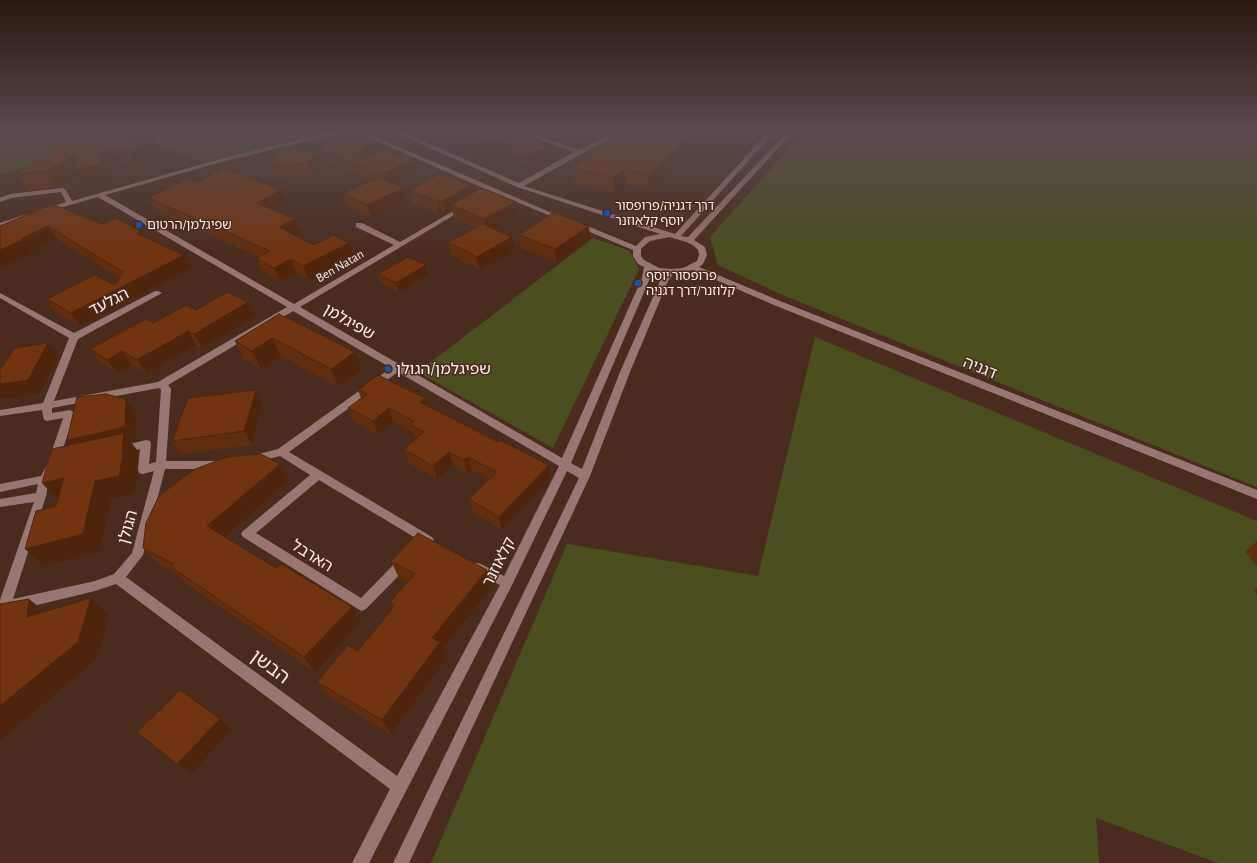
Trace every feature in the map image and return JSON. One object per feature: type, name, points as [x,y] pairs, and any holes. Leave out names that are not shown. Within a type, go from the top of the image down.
[{"type":"street","points":[[0,225],[69,202],[183,171]]},
{"type":"street","points":[[449,171],[637,249]]},
{"type":"street","points":[[486,171],[519,186],[673,236],[690,240],[702,249],[703,256],[700,262],[693,266],[672,271],[658,270],[641,262],[637,256],[637,249],[648,239],[673,236],[734,171]]},
{"type":"street","points":[[519,186],[545,171]]},
{"type":"street","points":[[690,240],[754,171]]},
{"type":"street","points":[[0,200],[10,196],[63,190],[69,202]]},
{"type":"street","name":"שפיגלמן","points":[[99,195],[585,476]]},
{"type":"street","name":"Ben Natan","points":[[293,307],[471,203]]},
{"type":"street","name":"Ben Natan","points":[[359,225],[400,245]]},
{"type":"street","name":"קלאוזנר","points":[[360,863],[507,583],[565,464],[646,278],[648,266]]},
{"type":"street","name":"דגניה","points":[[693,266],[777,303],[1257,495]]},
{"type":"street","points":[[400,863],[585,476],[625,372],[664,281],[672,271]]},
{"type":"street","name":"הגלעד","points":[[74,337],[158,293]]},
{"type":"street","points":[[0,295],[74,337],[47,406],[47,418],[70,413],[52,466],[44,479],[41,496],[2,608]]},
{"type":"street","points":[[0,413],[161,385],[293,307]]},
{"type":"street","points":[[242,462],[281,452],[365,390],[398,368]]},
{"type":"street","name":"הגולן","points":[[118,578],[137,555],[161,465],[166,389],[161,385]]},
{"type":"street","points":[[110,452],[146,444],[143,470],[161,465],[227,464]]},
{"type":"street","points":[[281,452],[440,547]]},
{"type":"street","points":[[52,466],[66,462]]},
{"type":"street","name":"הארבל","points":[[318,474],[247,534],[362,605],[427,539]]},
{"type":"street","points":[[0,488],[44,479]]},
{"type":"street","points":[[0,503],[41,496]]},
{"type":"street","points":[[467,562],[507,583]]},
{"type":"street","points":[[2,608],[95,586],[118,578]]},
{"type":"street","name":"הבשן","points":[[118,578],[399,787]]},
{"type":"green space","points":[[0,171],[13,171],[0,175]]},
{"type":"green space","points":[[769,171],[1257,171],[1257,487],[785,296],[718,265],[710,237]]},
{"type":"green space","points":[[593,238],[630,251],[639,269],[553,448],[418,372]]},
{"type":"green space","points":[[815,337],[1257,521],[1257,863],[1218,863],[1096,818],[1099,863],[431,863],[567,544],[758,576]]},
{"type":"building","points":[[20,171],[43,171],[15,174]]},
{"type":"building","points":[[217,171],[232,171],[282,190],[257,203],[295,219],[279,227],[314,245],[333,235],[349,243],[303,266],[291,259],[274,268],[256,258],[270,251],[148,198],[186,179],[198,182]]},
{"type":"building","points":[[374,171],[387,171],[381,174]]},
{"type":"building","points":[[586,171],[621,171],[614,178]]},
{"type":"building","points":[[638,171],[652,171],[649,174]]},
{"type":"building","points":[[440,174],[471,185],[443,201],[437,201],[409,190]]},
{"type":"building","points":[[379,177],[403,188],[367,205],[343,193]]},
{"type":"building","points":[[480,189],[485,191],[487,190],[516,202],[484,219],[451,205]]},
{"type":"building","points":[[52,204],[102,224],[116,218],[142,232],[138,234],[184,255],[71,313],[47,299],[95,275],[115,285],[123,272],[48,226],[21,239],[23,240],[0,250],[0,226]]},
{"type":"building","points":[[554,212],[589,226],[555,249],[519,235]]},
{"type":"building","points":[[483,224],[512,237],[477,257],[448,242]]},
{"type":"building","points":[[408,257],[426,265],[396,283],[378,274]]},
{"type":"building","points":[[227,292],[248,302],[194,334],[188,331],[137,360],[122,351],[107,360],[90,349],[146,319],[153,323],[187,305],[196,310]]},
{"type":"building","points":[[279,314],[355,352],[331,369],[272,338],[252,351],[235,341]]},
{"type":"building","points":[[48,343],[28,380],[0,384],[0,367],[3,366],[14,348]]},
{"type":"building","points":[[378,375],[425,398],[420,402],[498,442],[500,440],[549,465],[499,517],[469,499],[497,472],[468,457],[464,460],[449,452],[433,466],[404,449],[424,432],[410,424],[414,421],[389,408],[373,421],[348,408],[367,394],[358,390]]},
{"type":"building","points":[[256,390],[244,431],[172,441],[188,398]]},
{"type":"building","points":[[106,394],[126,399],[125,427],[67,440],[77,397]]},
{"type":"building","points":[[124,433],[123,455],[119,476],[95,481],[83,534],[25,549],[36,511],[56,506],[64,478],[42,483],[52,449]]},
{"type":"building","points":[[261,454],[280,464],[207,526],[276,568],[281,564],[352,607],[304,657],[171,567],[174,564],[143,548],[146,523],[159,496],[193,470],[227,457]]},
{"type":"building","points":[[418,533],[487,570],[432,638],[440,642],[382,720],[317,682],[348,645],[358,651],[395,605],[390,602],[415,574],[391,561]]},
{"type":"building","points":[[91,598],[78,642],[0,706],[0,604],[29,599],[27,617]]},
{"type":"building","points":[[180,690],[220,719],[177,764],[137,732]]},
{"type":"place","name":"דרך דגניה/פרופסור יוסף קלאוזנר","points":[[607,213]]},
{"type":"place","name":"שפיגלמן/הרטום","points":[[139,225]]},
{"type":"place","name":"פרופסור יוסף קלוזנר/דרך דגניה","points":[[638,283]]},
{"type":"place","name":"שפיגלמן/הגולן","points":[[388,369]]}]
